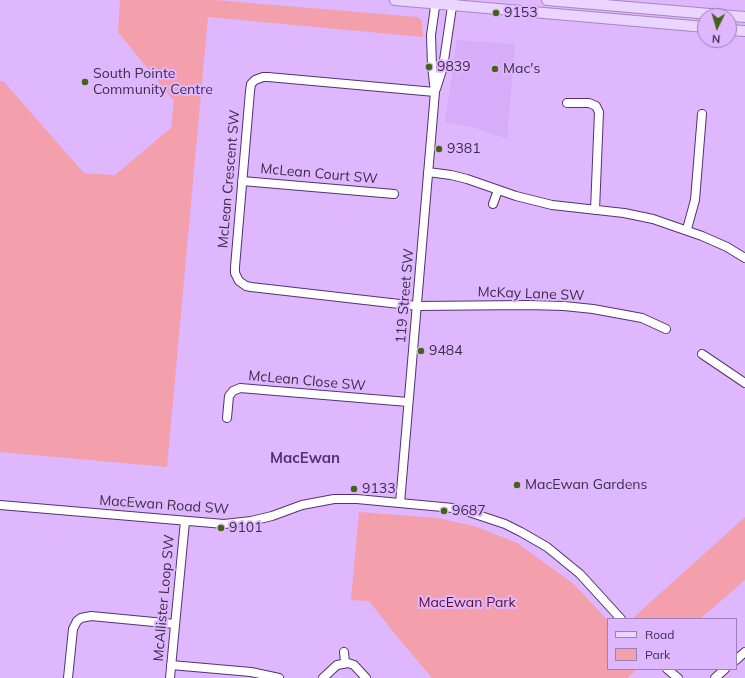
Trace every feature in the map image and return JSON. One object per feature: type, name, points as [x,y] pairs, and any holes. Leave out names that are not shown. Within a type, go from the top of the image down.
[{"type":"main road","points":[[395,0],[452,2],[697,26]]},
{"type":"main road","points":[[547,0],[745,17]]},
{"type":"street","name":"119 Street SW","points":[[400,503],[435,92],[432,66],[431,34],[436,2]]},
{"type":"street","name":"119 Street SW","points":[[435,92],[443,67],[452,2]]},
{"type":"street","name":"McLean Crescent SW","points":[[417,306],[251,287],[242,284],[236,277],[234,268],[250,91],[253,82],[259,78],[268,76],[435,92]]},
{"type":"street","points":[[567,103],[589,103],[596,106],[600,112],[595,210]]},
{"type":"street","points":[[687,229],[695,200],[702,114]]},
{"type":"street","points":[[428,172],[462,177],[541,203],[565,208],[638,215],[658,220],[687,229],[716,242],[745,258]]},
{"type":"street","name":"McLean Court SW","points":[[242,181],[394,194]]},
{"type":"street","points":[[493,204],[498,190]]},
{"type":"street","name":"McKay Lane SW","points":[[417,306],[434,307],[510,304],[564,306],[632,316],[651,321],[666,329]]},
{"type":"street","points":[[702,354],[745,382]]},
{"type":"street","name":"McLean Close SW","points":[[227,418],[229,396],[233,391],[240,388],[408,402]]},
{"type":"street","name":"MacEwan Road SW","points":[[0,505],[224,524],[252,521],[272,516],[302,505],[334,499],[357,499],[442,506],[463,510],[489,518],[521,532],[547,547],[571,565],[620,618]]},
{"type":"street","name":"McAllister Loop SW","points":[[170,678],[185,521]]},
{"type":"street","points":[[68,678],[73,629],[81,618],[91,616],[175,624]]},
{"type":"street","points":[[344,652],[345,663]]},
{"type":"street","points":[[737,659],[745,652]]},
{"type":"street","points":[[323,678],[338,665],[345,663],[354,665],[366,678]]},
{"type":"street","points":[[171,665],[251,672],[279,678]]},
{"type":"street","points":[[668,670],[678,678]]},
{"type":"street","points":[[715,678],[724,670]]},
{"type":"shaded area","points":[[457,40],[515,44],[507,139],[475,128],[445,122]]},
{"type":"green space","points":[[120,0],[215,0],[418,17],[422,21],[423,37],[208,17],[167,467],[0,452],[0,81],[3,81],[84,173],[115,175],[171,128],[174,101],[118,32]]},
{"type":"green space","name":"MacEwan Park","points":[[359,512],[438,518],[477,527],[517,543],[574,584],[607,620],[607,670],[636,670],[627,678],[432,678],[369,601],[351,600]]},
{"type":"green space","points":[[745,517],[745,580],[701,618],[634,617]]},
{"type":"place","name":"9153","points":[[496,13]]},
{"type":"place","name":"9839","points":[[429,67]]},
{"type":"place","name":"Mac's","points":[[495,69]]},
{"type":"place","name":"South Pointe Community Centre","points":[[85,82]]},
{"type":"place","name":"9381","points":[[439,149]]},
{"type":"place","name":"9484","points":[[421,351]]},
{"type":"place","name":"MacEwan Gardens","points":[[517,485]]},
{"type":"place","name":"9133","points":[[354,489]]},
{"type":"place","name":"9687","points":[[444,511]]},
{"type":"place","name":"9101","points":[[221,528]]},
{"type":"district","name":"MacEwan","points":[[305,458]]}]
